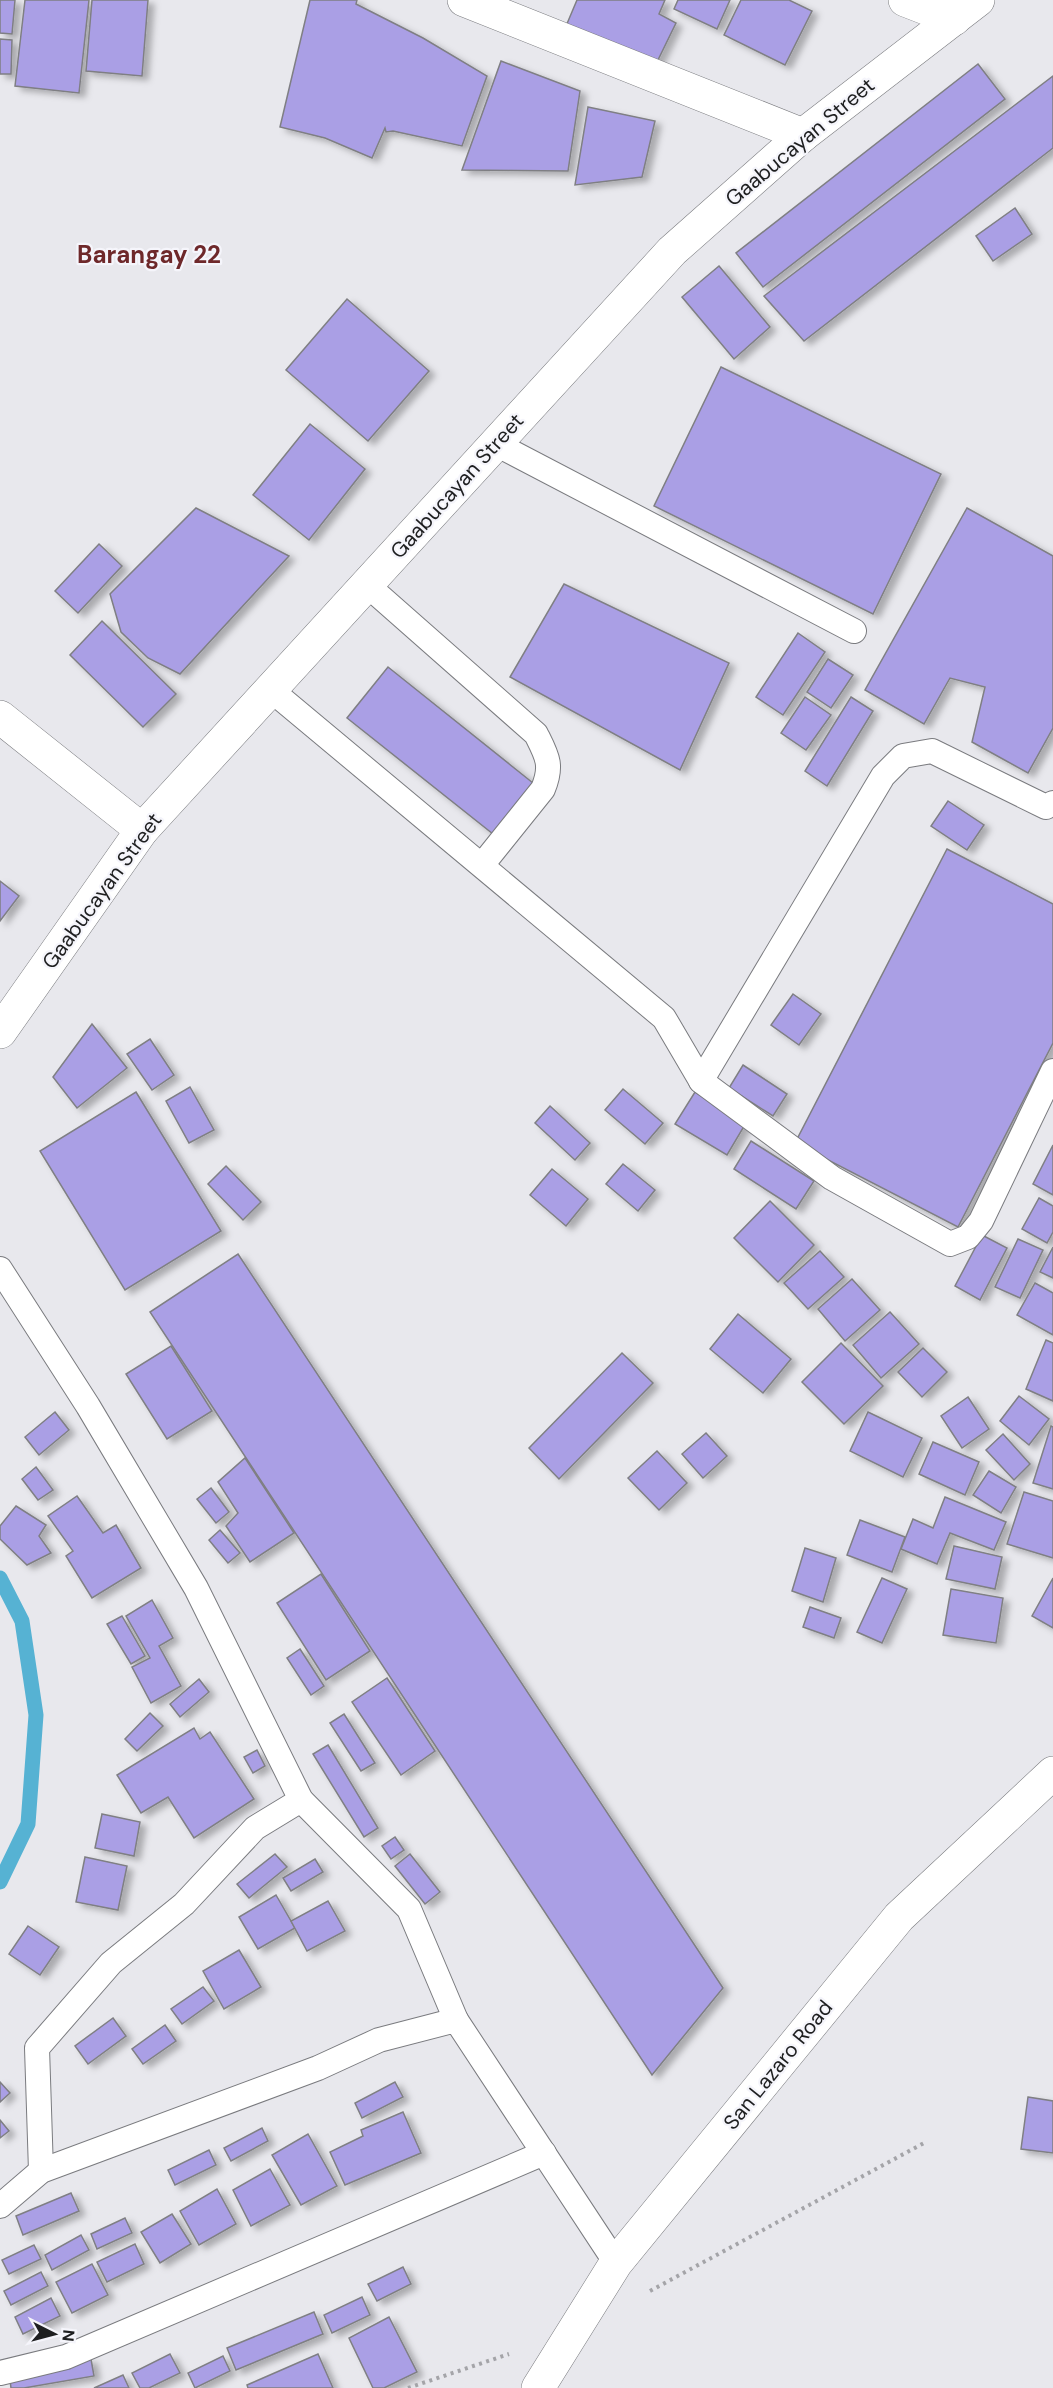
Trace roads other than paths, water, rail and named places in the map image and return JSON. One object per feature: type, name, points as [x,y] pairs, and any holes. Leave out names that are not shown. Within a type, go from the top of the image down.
[{"type":"street","points":[[464,0],[803,135]]},
{"type":"street","points":[[905,0],[966,10]]},
{"type":"street","name":"Gaabucayan Street","points":[[0,1032],[142,830],[672,251],[803,135],[966,10]]},
{"type":"street","points":[[0,717],[142,830]]},
{"type":"street","name":"San Lazaro Road","points":[[538,2388],[616,2263],[898,1917],[1053,1773]]},
{"type":"lane","points":[[496,444],[854,631]]},
{"type":"lane","points":[[367,585],[536,734],[546,754],[549,774],[543,789],[482,865]]},
{"type":"lane","points":[[271,690],[664,1018],[701,1081],[832,1178],[950,1244],[968,1237],[981,1221],[1053,1071]]},
{"type":"lane","points":[[701,1081],[883,776],[903,756],[932,751],[1046,807],[1053,803]]},
{"type":"lane","points":[[0,1269],[88,1406],[195,1588],[301,1800],[409,1909],[456,2020],[616,2263]]},
{"type":"lane","points":[[41,2171],[37,2048],[111,1963],[184,1904],[255,1828],[301,1800]]},
{"type":"lane","points":[[0,2206],[41,2171],[318,2068],[379,2040],[456,2020]]},
{"type":"lane","points":[[0,2373],[66,2357],[544,2154]]},
{"type":"waterway","points":[[0,1578],[22,1621],[36,1715],[28,1824],[0,1882]]},
{"type":"district","name":"Barangay 22","points":[[149,255]]}]
